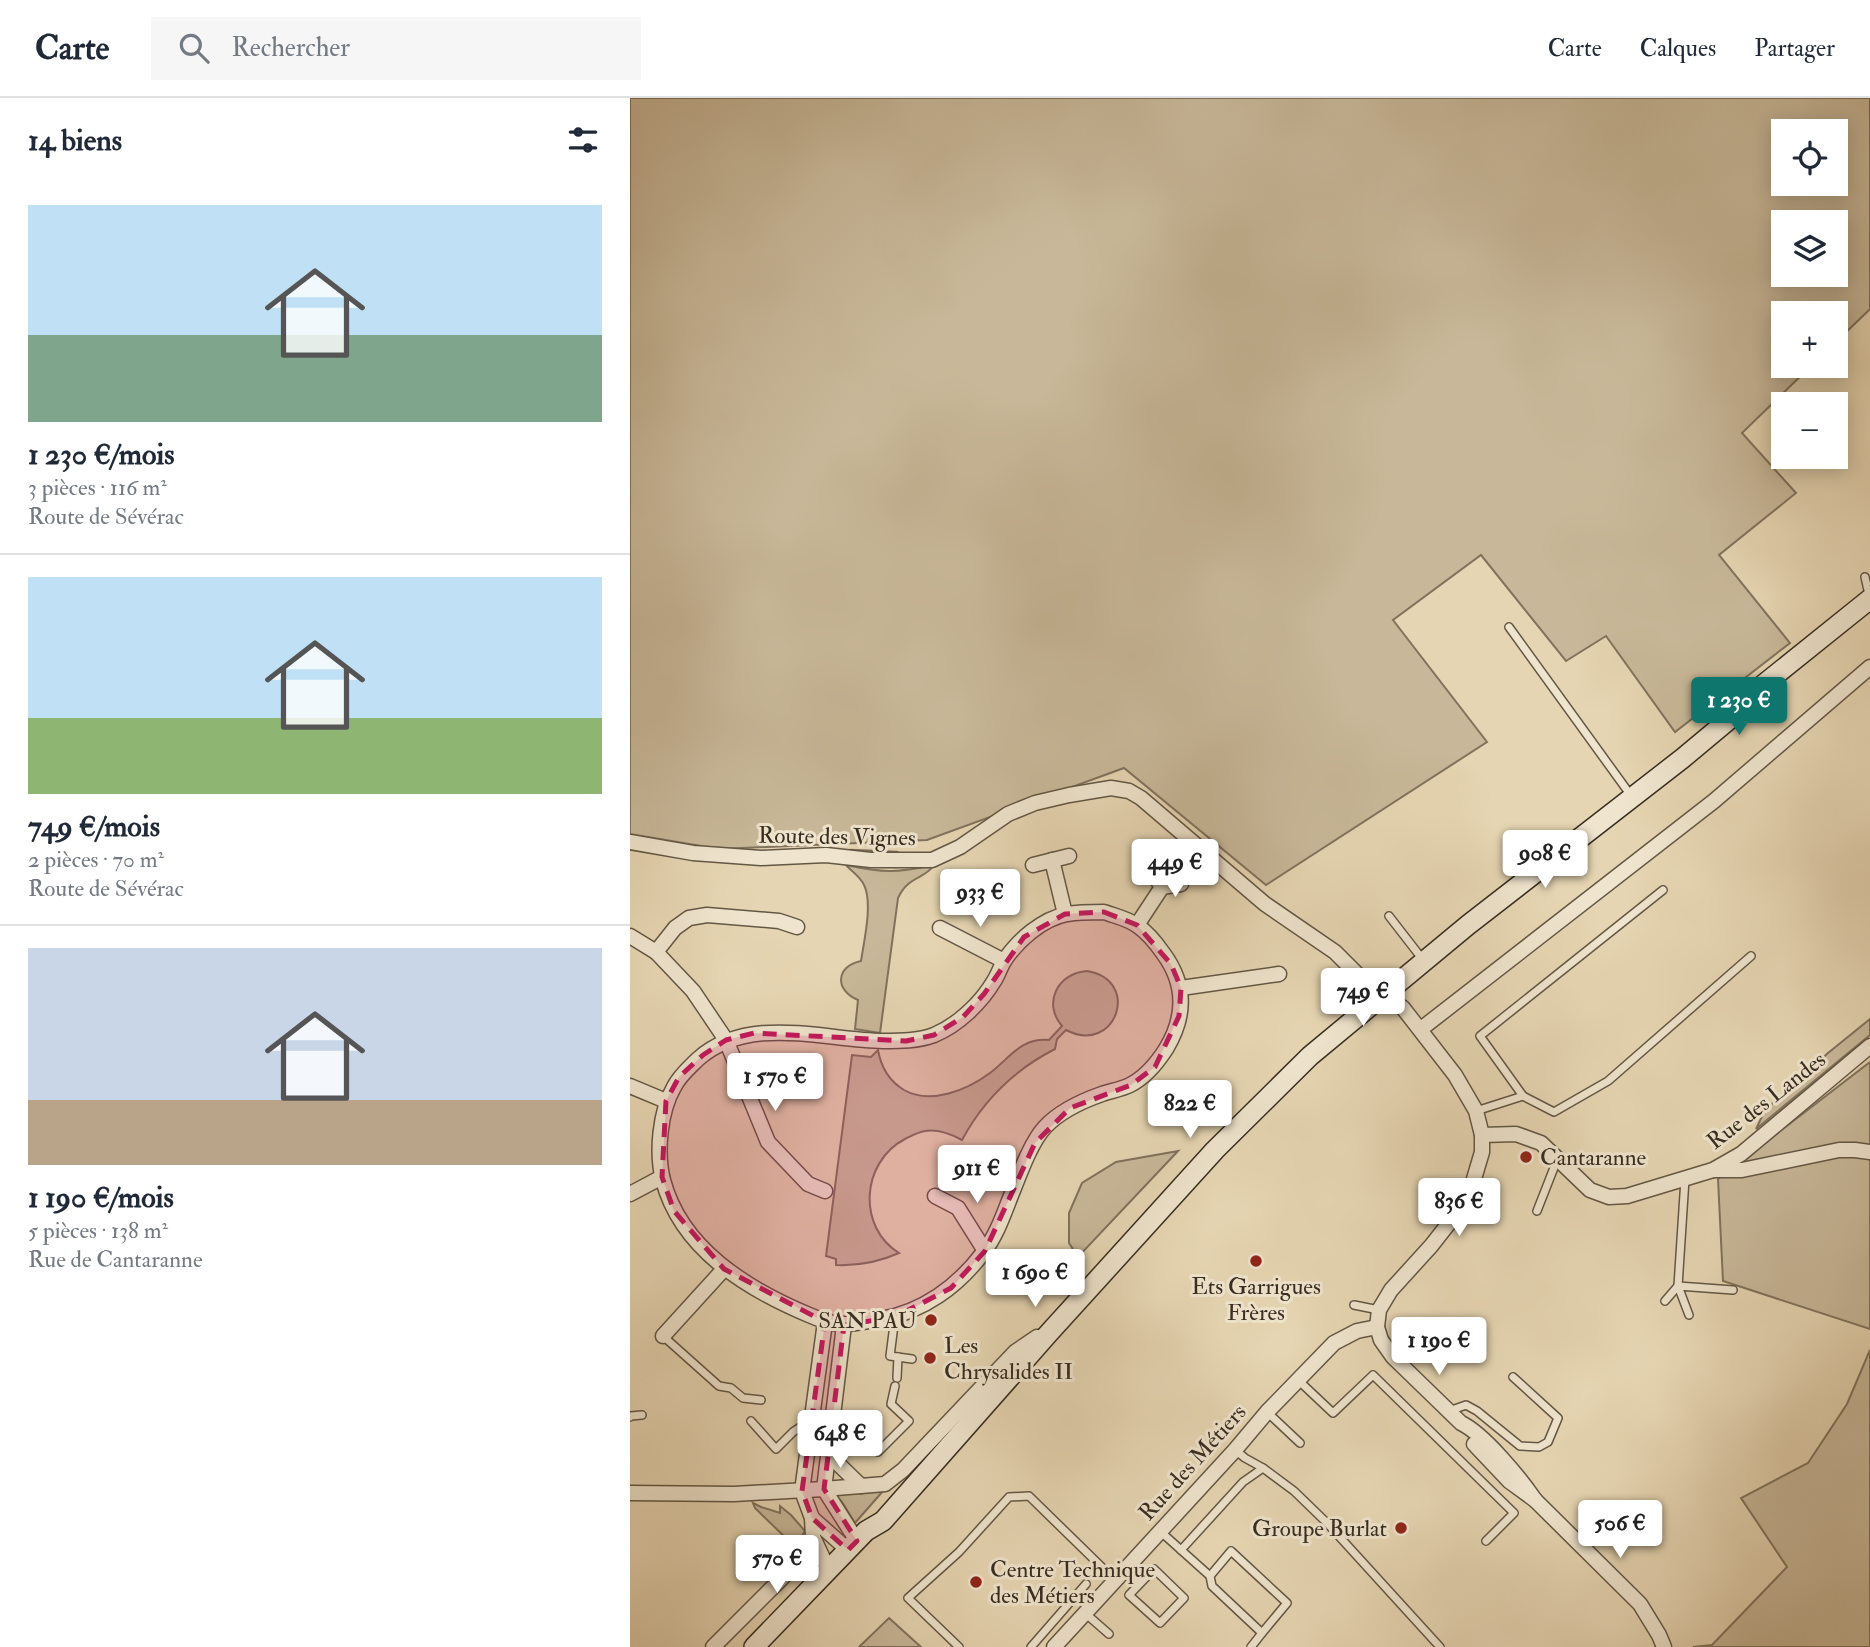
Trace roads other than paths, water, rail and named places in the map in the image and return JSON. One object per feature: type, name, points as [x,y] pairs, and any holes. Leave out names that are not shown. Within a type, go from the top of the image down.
[{"type":"main road","points":[[1628,792],[1671,751],[1759,690],[1870,599]]},
{"type":"main road","points":[[754,1647],[857,1541],[883,1521],[1215,1150],[1378,990],[1418,953],[1655,770]]},
{"type":"main road","points":[[857,1541],[871,1517],[1287,1065],[1351,1004],[1378,990],[1468,925],[1549,854]]},
{"type":"street","points":[[1421,1029],[1714,801],[1870,667]]},
{"type":"street","name":"Route des Vignes","points":[[630,842],[693,853],[761,859],[826,855],[871,860],[932,860],[960,847],[1008,814],[1035,803],[1111,788],[1129,791],[1159,813],[1265,904],[1335,952],[1366,983],[1403,1009],[1455,1075],[1476,1111],[1482,1136]]},
{"type":"street","points":[[1033,865],[1069,856]]},
{"type":"street","points":[[1052,860],[1065,914]]},
{"type":"street","points":[[1152,872],[1162,887]]},
{"type":"street","points":[[1137,925],[1162,887],[1181,884]]},
{"type":"street","points":[[1104,912],[1137,925],[1154,940],[1171,964],[1181,988],[1179,1016],[1173,1037],[1155,1067],[1131,1085],[1070,1108],[1045,1128],[1035,1143],[999,1226],[985,1251],[951,1288],[926,1304],[895,1317],[834,1325],[781,1304],[744,1283],[724,1269],[698,1243],[674,1211],[662,1177],[660,1145],[666,1101],[679,1077],[726,1040],[754,1033],[816,1034],[906,1041],[934,1035],[963,1017],[993,983],[1004,961],[1024,937],[1047,921],[1065,914],[1104,912]]},
{"type":"street","points":[[656,952],[676,928],[689,918],[707,915],[779,921],[797,927]]},
{"type":"street","points":[[940,928],[1004,961]]},
{"type":"street","points":[[630,936],[656,952],[693,990],[726,1040],[768,1142],[808,1184],[825,1191]]},
{"type":"street","points":[[1181,988],[1279,974]]},
{"type":"street","name":"Rue des Landes","points":[[1482,1136],[1516,1134],[1541,1143],[1590,1190],[1609,1198],[1627,1196],[1713,1170],[1741,1154],[1870,1046]]},
{"type":"street","points":[[630,1086],[666,1101]]},
{"type":"street","points":[[1482,1136],[1482,1152],[1471,1189],[1453,1218],[1391,1290],[1379,1310],[1377,1327],[1381,1340],[1393,1357],[1461,1423],[1470,1427],[1521,1478],[1535,1500],[1640,1604],[1664,1647]]},
{"type":"street","points":[[1713,1170],[1742,1170],[1839,1150],[1870,1152]]},
{"type":"street","points":[[630,1194],[662,1177]]},
{"type":"street","points":[[935,1196],[958,1208],[985,1251]]},
{"type":"street","points":[[663,1336],[724,1269]]},
{"type":"street","points":[[825,1322],[802,1491],[812,1518],[813,1537],[829,1571]]},
{"type":"street","points":[[844,1325],[824,1489],[857,1541]]},
{"type":"street","name":"Rue des Métiers","points":[[1054,1647],[1267,1412],[1334,1343],[1357,1331],[1377,1327]]},
{"type":"street","points":[[630,1493],[734,1494],[885,1484],[903,1470],[1015,1352],[1037,1336]]},
{"type":"street","points":[[829,1455],[861,1486]]},
{"type":"street","points":[[812,1518],[857,1541]]},
{"type":"street","points":[[713,1647],[816,1544]]},
{"type":"lane","points":[[1865,577],[1870,599]]},
{"type":"lane","points":[[1509,628],[1628,792]]},
{"type":"lane","points":[[1663,890],[1480,1036],[1523,1096],[1553,1112],[1608,1081],[1751,956]]},
{"type":"lane","points":[[1389,916],[1418,953]]},
{"type":"lane","points":[[1476,1111],[1523,1096]]},
{"type":"lane","points":[[1537,1211],[1557,1160]]},
{"type":"lane","points":[[1685,1179],[1678,1286],[1689,1314]]},
{"type":"lane","points":[[1678,1286],[1733,1290]]},
{"type":"lane","points":[[1665,1301],[1678,1286]]},
{"type":"lane","points":[[1353,1305],[1379,1310]]},
{"type":"lane","points":[[895,1317],[890,1356],[912,1359]]},
{"type":"lane","points":[[663,1336],[719,1386],[731,1388],[743,1398],[761,1401]]},
{"type":"lane","points":[[833,1424],[850,1427],[878,1452],[909,1421],[891,1404],[898,1357]]},
{"type":"lane","points":[[1297,1380],[1333,1413],[1373,1375],[1514,1513],[1486,1541]]},
{"type":"lane","points":[[1449,1411],[1466,1405],[1520,1446],[1539,1447],[1548,1442],[1558,1418],[1513,1377]]},
{"type":"lane","points":[[1267,1412],[1300,1443]]},
{"type":"lane","points":[[630,1418],[642,1415]]},
{"type":"lane","points":[[751,1421],[776,1449],[793,1432],[812,1419]]},
{"type":"lane","points":[[1235,1450],[1294,1491],[1326,1522],[1440,1647]]},
{"type":"lane","points":[[1181,1550],[1243,1482],[1263,1468]]},
{"type":"lane","points":[[959,1647],[908,1598],[959,1552],[1009,1497],[1029,1496],[1121,1575],[1140,1583]]},
{"type":"lane","points":[[1161,1532],[1210,1576],[1212,1586],[1262,1633]]},
{"type":"lane","points":[[1210,1576],[1231,1551],[1287,1603],[1251,1647]]},
{"type":"lane","points":[[1153,1569],[1184,1598],[1160,1623],[1129,1595],[1140,1583],[1153,1569]]},
{"type":"lane","points":[[1031,1647],[1086,1584]]},
{"type":"lane","points":[[1085,1613],[1109,1634]]},
{"type":"waterway","points":[[850,851],[897,853]]},
{"type":"place","name":"Cantaranne","points":[[1526,1157]]},
{"type":"place","name":"Ets Garrigues Frères","points":[[1256,1261]]},
{"type":"place","name":"SAN PAU","points":[[931,1320]]},
{"type":"place","name":"Les Chrysalides II","points":[[930,1358]]},
{"type":"place","name":"Groupe Burlat","points":[[1401,1528]]},
{"type":"place","name":"Centre Technique des Métiers","points":[[976,1582]]}]
